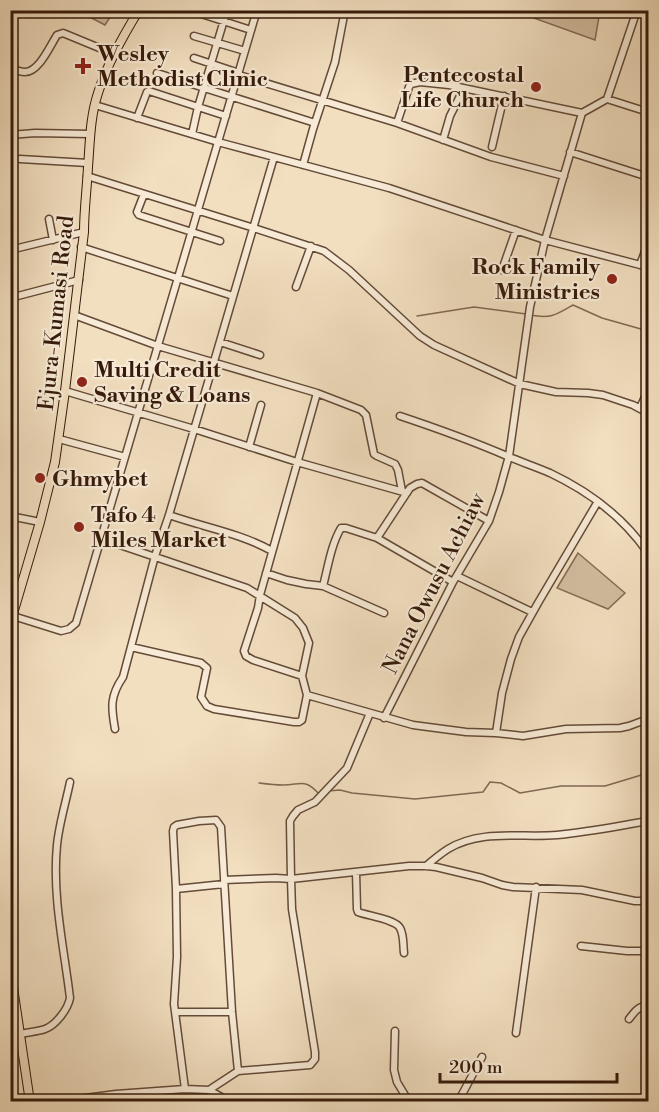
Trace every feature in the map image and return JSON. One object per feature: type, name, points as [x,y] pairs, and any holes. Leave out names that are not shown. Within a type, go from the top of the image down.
[{"type":"main road","name":"Ejura-Kumasi Road","points":[[12,614],[40,522],[59,439],[79,280],[90,134],[95,105],[100,86],[114,54],[139,10]]},
{"type":"main road","points":[[10,967],[13,1003],[30,1101]]},
{"type":"street","points":[[189,10],[251,30]]},
{"type":"street","points":[[192,134],[227,10]]},
{"type":"street","points":[[12,614],[61,631],[73,627],[78,619],[257,10]]},
{"type":"street","points":[[303,165],[335,62],[345,10]]},
{"type":"street","points":[[397,123],[409,87],[415,82],[449,84],[582,113],[607,99],[637,10]]},
{"type":"street","points":[[10,68],[22,72],[34,69],[57,35],[63,33],[114,54]]},
{"type":"street","points":[[194,36],[245,51]]},
{"type":"street","points":[[194,58],[397,123],[491,157],[564,177]]},
{"type":"street","points":[[157,73],[315,123]]},
{"type":"street","points":[[137,118],[149,91],[226,116]]},
{"type":"street","points":[[443,140],[450,116],[460,96]]},
{"type":"street","points":[[492,147],[504,96]]},
{"type":"street","points":[[607,99],[648,112]]},
{"type":"street","points":[[95,105],[219,142],[389,188],[545,240],[648,267]]},
{"type":"street","name":"Nana Owusu Achiaw","points":[[384,718],[455,579],[489,521],[509,456],[530,307],[545,240],[582,113]]},
{"type":"street","points":[[10,135],[90,134]]},
{"type":"street","points":[[570,152],[648,177]]},
{"type":"street","points":[[115,729],[112,712],[115,690],[123,677],[155,556],[274,157]]},
{"type":"street","points":[[20,159],[88,163]]},
{"type":"street","points":[[87,176],[324,251],[337,260],[420,336],[442,349],[520,384],[556,392],[603,395],[648,413]]},
{"type":"street","points":[[144,194],[137,212],[139,215],[220,241]]},
{"type":"street","points":[[49,219],[53,240]]},
{"type":"street","points":[[502,270],[516,230]]},
{"type":"street","points":[[10,250],[84,232]]},
{"type":"street","points":[[640,265],[648,243]]},
{"type":"street","points":[[296,287],[311,246]]},
{"type":"street","points":[[81,247],[233,296]]},
{"type":"street","points":[[10,298],[79,280]]},
{"type":"street","points":[[74,315],[158,346],[317,393],[361,410],[366,415],[374,454],[395,464],[404,492]]},
{"type":"street","points":[[220,342],[260,355]]},
{"type":"street","points":[[640,408],[648,390]]},
{"type":"street","points":[[66,391],[297,462],[404,492]]},
{"type":"street","points":[[302,676],[253,660],[244,654],[317,393]]},
{"type":"street","points":[[249,447],[261,405]]},
{"type":"street","points":[[400,416],[438,428],[550,473],[611,512],[647,549]]},
{"type":"street","points":[[59,439],[125,457]]},
{"type":"street","points":[[377,538],[404,492],[422,483],[489,521]]},
{"type":"street","points":[[496,733],[502,693],[519,637],[597,503]]},
{"type":"street","points":[[169,515],[205,527],[220,529],[272,551]]},
{"type":"street","points":[[10,516],[40,522]]},
{"type":"street","points":[[323,586],[333,548],[341,528],[346,528],[377,538],[455,579],[532,612]]},
{"type":"street","points":[[102,539],[247,588],[295,618],[307,635],[309,643],[302,676],[307,695],[302,720],[294,722],[214,709],[207,706],[201,697],[207,668],[201,663],[131,647]]},
{"type":"street","points":[[266,573],[292,582],[323,586],[384,613]]},
{"type":"street","points":[[307,695],[384,718],[466,732],[523,736],[566,729],[620,728],[648,719]]},
{"type":"street","points":[[208,1089],[238,1071],[310,1065],[315,1059],[292,909],[290,821],[298,810],[315,802],[347,768],[370,713]]},
{"type":"street","points":[[20,1034],[47,1029],[69,1004],[56,868],[58,838],[70,782]]},
{"type":"street","points":[[185,1089],[174,1004],[177,957],[173,831],[177,825],[216,820],[221,827],[232,1012],[238,1071]]},
{"type":"street","points":[[426,866],[448,849],[478,838],[592,832],[648,821]]},
{"type":"street","points":[[176,889],[224,882],[291,879],[426,866],[513,887],[582,890],[635,901],[648,901]]},
{"type":"street","points":[[356,872],[358,912],[397,924],[401,928],[404,953]]},
{"type":"street","points":[[516,1033],[536,887]]},
{"type":"street","points":[[581,946],[648,951]]},
{"type":"street","points":[[629,1019],[640,1006],[648,1005]]},
{"type":"street","points":[[175,1012],[232,1012]]},
{"type":"street","points":[[395,1031],[394,1070],[397,1082],[409,1101]]},
{"type":"street","points":[[458,1101],[482,1057]]},
{"type":"street","points":[[55,1101],[185,1089],[208,1089],[230,1101]]},
{"type":"shaded area","points":[[517,10],[600,11],[595,40],[517,12]]},
{"type":"shaded area","points":[[78,11],[114,11],[105,25]]},
{"type":"shaded area","points":[[578,553],[625,593],[608,609],[557,588]]},
{"type":"waterway","points":[[530,315],[543,317],[553,315],[573,305],[602,318],[648,331]]},
{"type":"waterway","points":[[417,316],[474,307],[526,314]]},
{"type":"waterway","points":[[328,791],[340,790],[415,799],[483,792],[490,782],[501,783],[520,793],[561,786],[605,786],[648,773]]},
{"type":"waterway","points":[[259,783],[306,784],[319,794]]},
{"type":"place","name":"Wesley Methodist Clinic","points":[[83,66]]},
{"type":"place","name":"Pentecostal Life Church","points":[[536,87]]},
{"type":"place","name":"Rock Family Ministries","points":[[612,279]]},
{"type":"place","name":"Multi Credit Saving & Loans","points":[[82,382]]},
{"type":"place","name":"Ghmybet","points":[[40,478]]},
{"type":"place","name":"Tafo 4 Miles Market","points":[[79,527]]}]
